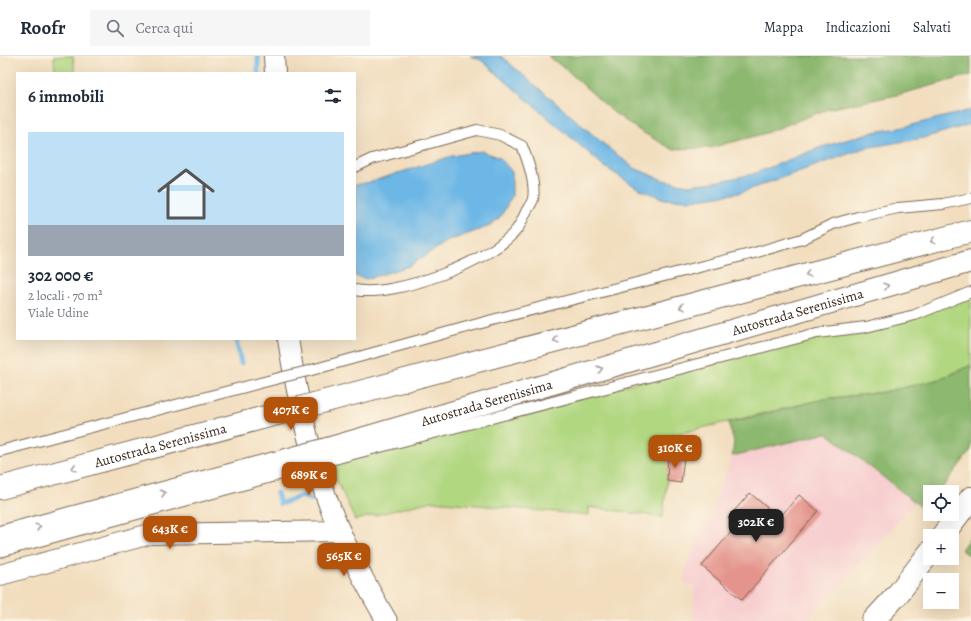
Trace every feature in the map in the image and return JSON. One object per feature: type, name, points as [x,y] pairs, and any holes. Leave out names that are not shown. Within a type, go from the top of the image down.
[{"type":"main road","name":"Autostrada Serenissima","points":[[0,488],[971,231]]},
{"type":"main road","name":"Autostrada Serenissima","points":[[0,537],[336,453],[971,261]]},
{"type":"main road","points":[[947,529],[971,498]]},
{"type":"main road","points":[[873,621],[897,595],[923,561]]},
{"type":"street","points":[[274,56],[275,72]]},
{"type":"street","points":[[289,344],[316,466],[333,516],[367,588],[387,621]]},
{"type":"street","points":[[0,574],[150,534],[340,531]]},
{"type":"lane","points":[[356,167],[372,159],[477,130],[500,135],[522,146],[530,167],[533,200],[517,229],[493,250],[452,271],[406,286],[365,292],[356,290]]},
{"type":"lane","points":[[0,451],[308,371],[496,319],[754,253],[802,239],[833,224],[858,217],[898,208],[944,204],[971,198]]},
{"type":"lane","points":[[336,453],[810,335],[866,327],[915,315],[971,292]]},
{"type":"lane","points":[[0,552],[299,463]]},
{"type":"shaded area","points":[[827,433],[915,503],[807,621],[693,621],[694,585],[684,584],[686,565],[705,527],[732,456]]},
{"type":"green space","points":[[54,56],[73,56],[75,72],[55,72]]},
{"type":"green space","points":[[548,56],[971,56],[971,75],[897,95],[828,109],[763,134],[710,148],[672,149],[640,131],[613,112],[569,72]]},
{"type":"green space","points":[[971,293],[971,365],[941,379],[884,392],[824,399],[672,435],[663,517],[589,507],[589,515],[432,501],[355,520],[340,487],[327,464],[816,335],[866,330]]},
{"type":"green space","points":[[971,365],[971,450],[944,485],[923,485],[923,508],[827,433],[732,456],[734,442],[728,423],[824,399],[884,392],[941,379]]},
{"type":"green space","points":[[971,535],[971,556],[961,550]]},
{"type":"water","points":[[470,56],[501,56],[634,168],[663,180],[688,185],[715,182],[753,174],[816,149],[869,133],[904,127],[971,110],[971,124],[923,138],[865,148],[739,193],[691,200],[665,199],[639,189],[605,167],[481,60]]},
{"type":"water","points":[[482,151],[500,158],[512,172],[512,196],[501,216],[490,226],[448,241],[409,266],[367,279],[356,276],[356,185],[370,182],[452,156]]},
{"type":"building","points":[[668,456],[684,457],[681,483],[667,481]]},
{"type":"building","points":[[750,493],[779,518],[799,495],[818,511],[742,600],[702,566],[737,525],[728,518]]},
{"type":"waterway","points":[[258,56],[258,72]]},
{"type":"waterway","points":[[236,340],[241,363]]},
{"type":"waterway","points":[[277,493],[280,504],[302,496],[312,500]]}]
